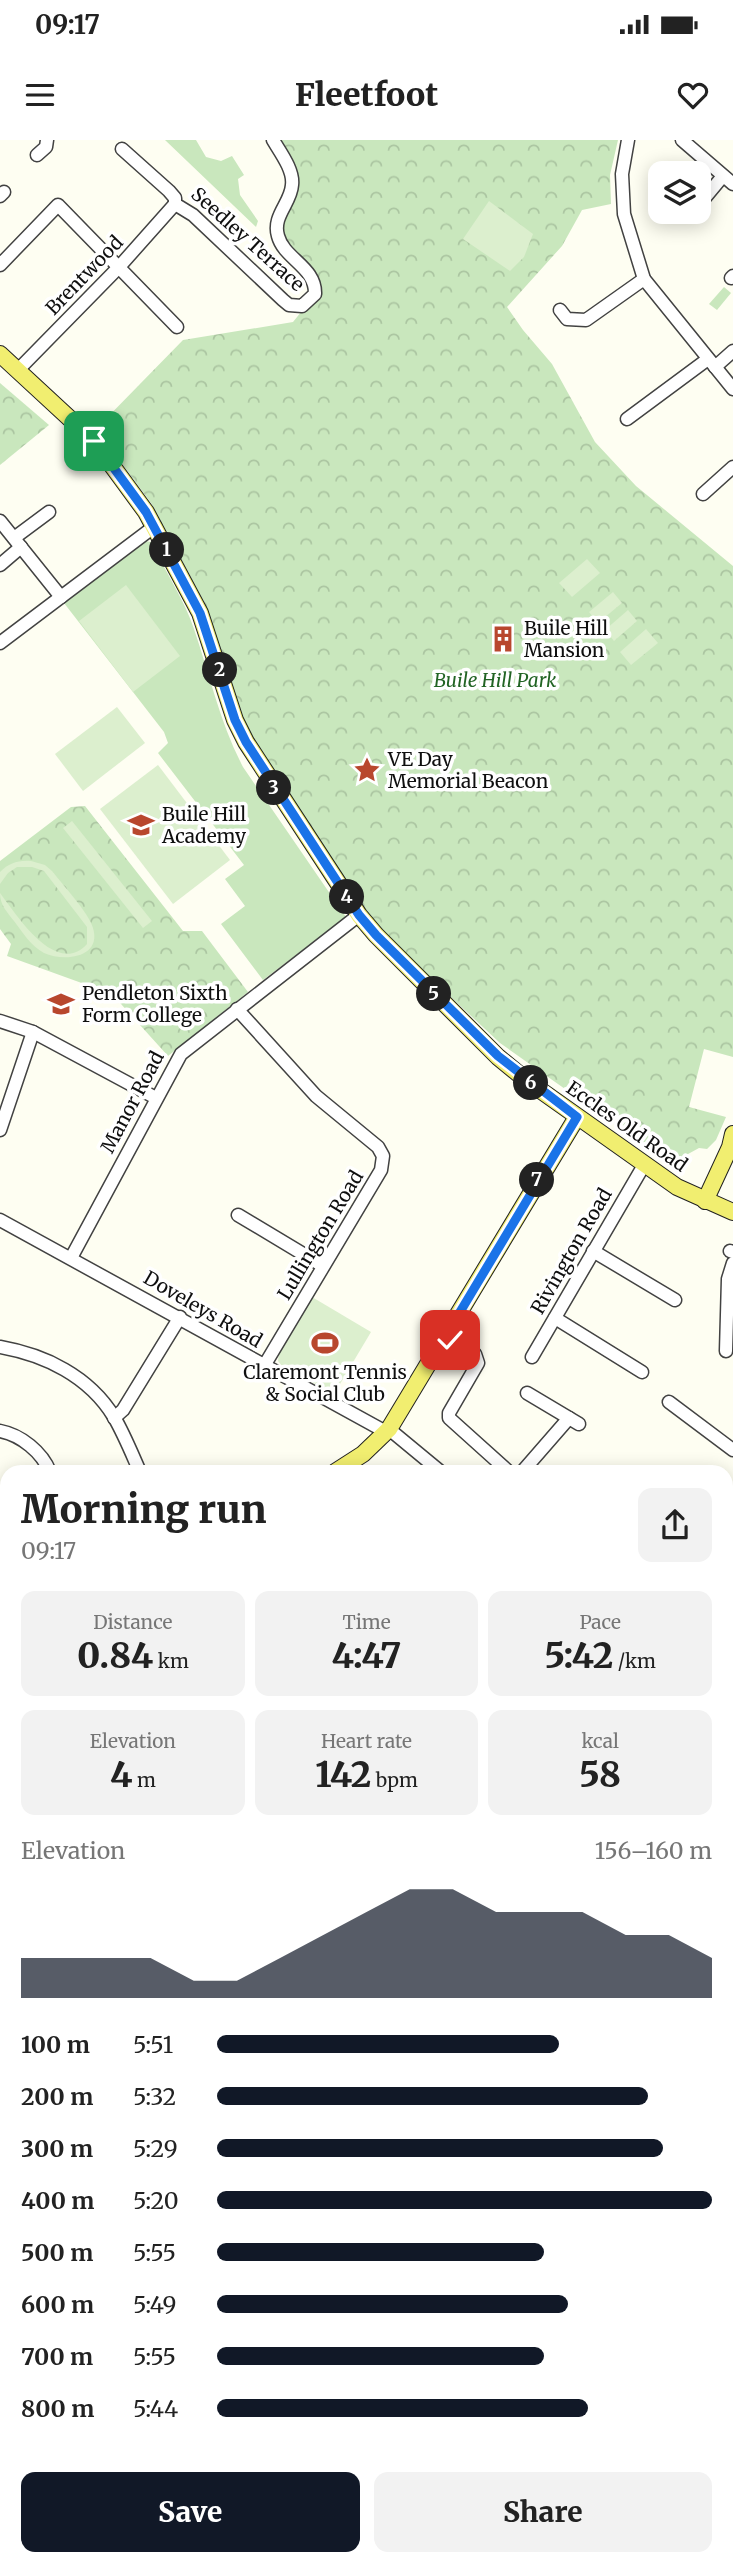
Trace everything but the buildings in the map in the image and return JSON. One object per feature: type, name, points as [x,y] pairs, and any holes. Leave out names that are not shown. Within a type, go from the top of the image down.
[{"type":"main road","name":"Eccles Old Road","points":[[0,354],[94,441],[133,491],[155,526],[200,613],[235,720],[246,742],[359,915],[387,948],[498,1056],[577,1117],[677,1187],[733,1212]]},
{"type":"main road","points":[[346,1465],[363,1454],[387,1431],[577,1117]]},
{"type":"main road","points":[[705,1201],[730,1147],[733,1134]]},
{"type":"street","points":[[37,155],[46,147],[47,140]]},
{"type":"street","name":"Seedley Terrace","points":[[122,149],[169,191],[175,204],[193,215],[289,305],[297,307],[307,304],[315,294],[313,281],[277,234],[278,218],[293,184],[292,176],[273,140]]},
{"type":"street","points":[[628,140],[622,174],[622,204],[631,243],[644,279],[733,389]]},
{"type":"street","points":[[682,140],[728,180],[711,195]]},
{"type":"street","name":"Brentwood","points":[[18,370],[119,267],[175,204]]},
{"type":"street","points":[[0,265],[58,205],[177,327]]},
{"type":"street","points":[[560,310],[567,319],[586,320],[644,279]]},
{"type":"street","points":[[628,419],[733,351]]},
{"type":"street","points":[[703,494],[733,467]]},
{"type":"street","points":[[0,565],[17,542],[49,512]]},
{"type":"street","points":[[0,522],[61,597]]},
{"type":"street","points":[[0,643],[155,526]]},
{"type":"street","name":"Manor Road","points":[[71,1258],[181,1054],[359,915]]},
{"type":"street","name":"Lullington Road","points":[[237,1009],[303,1083],[332,1110],[375,1143],[383,1156],[382,1170],[264,1366]]},
{"type":"street","points":[[0,1021],[33,1032],[156,1098]]},
{"type":"street","points":[[0,1130],[33,1032]]},
{"type":"street","name":"Rivington Road","points":[[532,1357],[644,1165]]},
{"type":"street","points":[[238,1215],[323,1266]]},
{"type":"street","name":"Doveleys Road","points":[[0,1220],[387,1431],[432,1465]]},
{"type":"street","points":[[593,1251],[675,1300]]},
{"type":"street","points":[[729,1346],[727,1279],[732,1255]]},
{"type":"street","points":[[114,1418],[123,1410],[180,1317]]},
{"type":"street","points":[[555,1318],[642,1372]]},
{"type":"street","points":[[445,1337],[475,1354],[478,1359],[477,1366],[449,1413],[449,1418],[501,1465]]},
{"type":"street","points":[[0,1346],[28,1352],[65,1370],[98,1396],[114,1418],[138,1465]]},
{"type":"street","points":[[527,1393],[574,1421],[529,1465]]},
{"type":"street","points":[[668,1402],[733,1450]]},
{"type":"street","points":[[0,1431],[15,1436],[33,1449],[47,1465]]},
{"type":"green space","points":[[165,140],[196,140],[206,157],[221,161],[232,156],[244,175],[238,179],[240,195],[258,221],[256,227]]},
{"type":"green space","name":"Buile Hill Park","points":[[277,140],[618,140],[610,175],[611,204],[582,210],[562,246],[507,307],[552,364],[595,442],[636,486],[733,566],[733,1057],[704,1049],[689,1107],[726,1117],[716,1140],[707,1149],[699,1148],[679,1159],[643,1144],[500,1043],[378,929],[375,921],[361,908],[249,741],[204,602],[151,503],[96,429],[183,340],[293,322],[318,291],[277,244],[297,179]]},
{"type":"green space","points":[[489,201],[533,234],[524,257],[510,271],[463,239]]},
{"type":"green space","points":[[724,287],[731,293],[717,310],[709,304]]},
{"type":"green space","points":[[0,383],[49,425],[0,465]]},
{"type":"green space","points":[[145,541],[151,542],[190,618],[222,716],[243,767],[346,917],[263,980],[221,924],[245,906],[225,879],[244,865],[158,753],[168,743],[164,732],[64,603]]},
{"type":"green space","points":[[587,559],[600,573],[572,597],[559,583]]},
{"type":"green space","points":[[126,585],[180,656],[133,692],[79,621]]},
{"type":"green space","points":[[613,592],[622,603],[598,623],[589,612]]},
{"type":"green space","points":[[628,610],[637,621],[614,641],[605,630]]},
{"type":"green space","points":[[646,629],[658,643],[631,665],[620,652]]},
{"type":"green space","points":[[117,707],[145,743],[83,791],[55,754]]},
{"type":"green space","points":[[158,765],[230,860],[173,904],[100,809]]},
{"type":"green space","points":[[85,806],[183,931],[202,931],[248,992],[168,1056],[112,994],[7,956],[11,944],[0,929],[0,861],[71,807]]},
{"type":"green space","points":[[72,821],[152,921],[143,928],[63,828]]},
{"type":"green space","points":[[31,861],[45,865],[52,871],[86,915],[93,928],[94,938],[87,951],[71,957],[44,953],[35,947],[4,908],[0,893],[26,927],[50,948],[63,953],[75,952],[87,944],[87,927],[44,871],[32,867],[17,867],[8,873],[0,884],[0,872],[7,866]]},
{"type":"green space","name":"Claremont Tennis & Social Club","points":[[312,1297],[371,1332],[334,1394],[282,1366],[278,1361],[279,1352]]},
{"type":"place","name":"Buile Hill Mansion","points":[[503,639]]},
{"type":"place","name":"VE Day Memorial Beacon","points":[[367,770]]},
{"type":"place","name":"Buile Hill Academy","points":[[141,825]]},
{"type":"place","name":"Pendleton Sixth Form College","points":[[61,1004]]},
{"type":"place","name":"Claremont Tennis & Social Club","points":[[325,1343]]},
{"type":"route","points":[[94,441],[133,491],[155,526],[200,613],[235,720],[246,742],[359,915],[387,948],[498,1056],[577,1117],[445,1337],[450,1340]]}]
